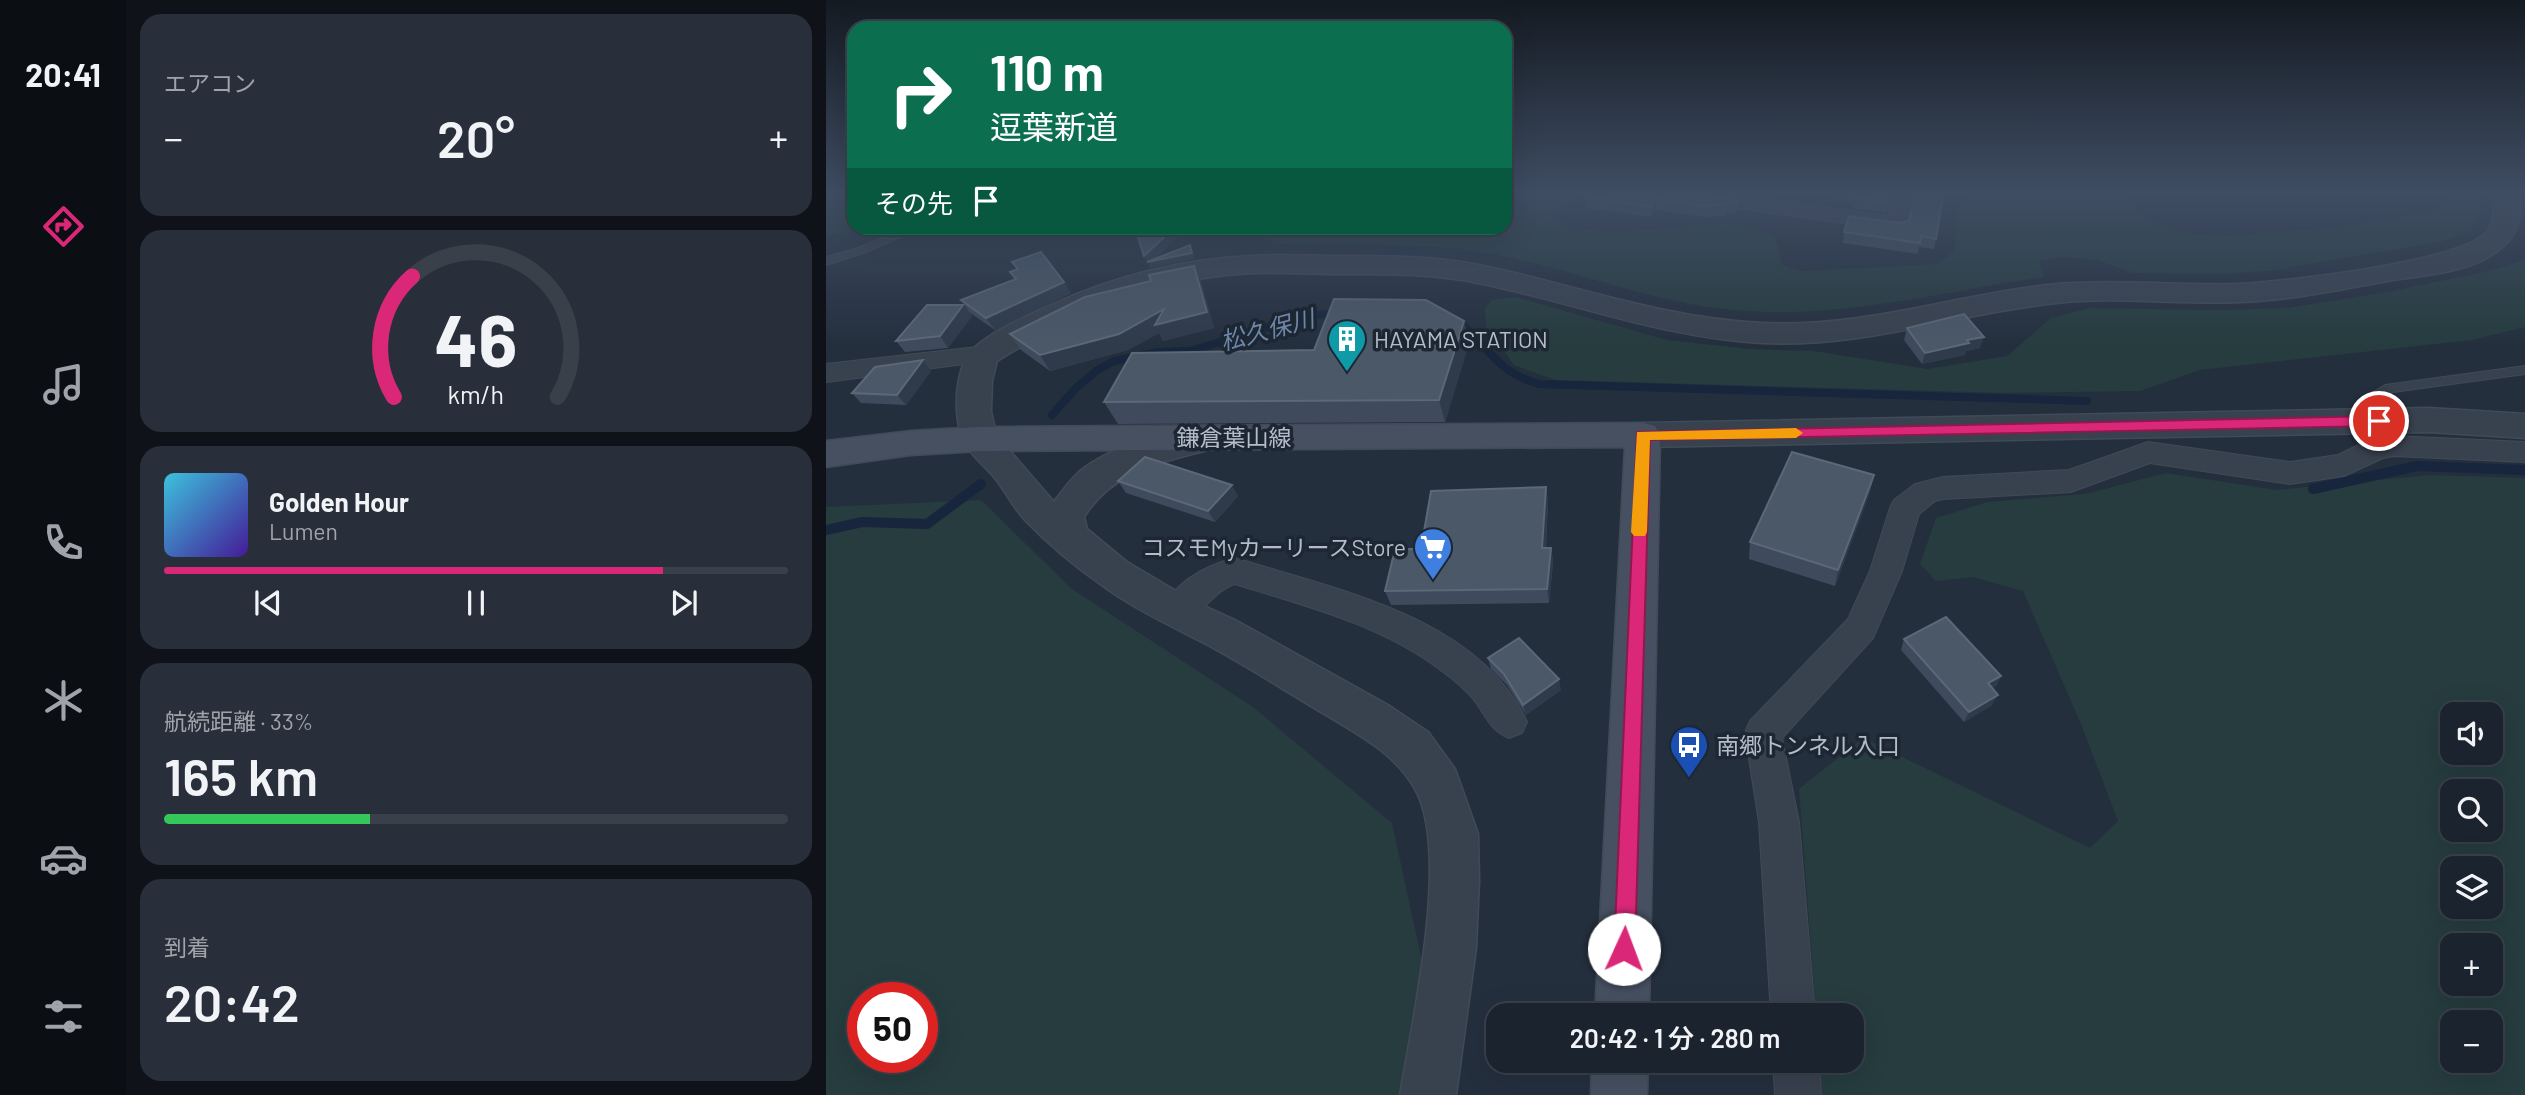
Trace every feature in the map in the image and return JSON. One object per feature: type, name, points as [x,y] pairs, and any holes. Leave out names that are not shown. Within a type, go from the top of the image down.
[{"type":"main road","name":"鎌倉葉山線","points":[[826,454],[911,443],[980,439],[1643,435]]},
{"type":"main road","points":[[1622,1003],[1643,435]]},
{"type":"main road","points":[[1619,1095],[1620,1073]]},
{"type":"street","points":[[1428,1095],[1450,948],[1454,881],[1454,834],[1439,785],[1412,747],[1372,719],[1113,573],[1035,507],[1011,473],[980,439],[974,411],[976,381],[979,362],[986,354],[1058,314],[1117,290],[1168,275],[1244,265],[1393,265],[1452,269],[1664,321],[1761,333],[1824,333],[1888,325],[2063,292],[2260,292],[2464,260],[2482,253],[2495,243]]},
{"type":"street","points":[[826,373],[986,354]]},
{"type":"street","points":[[2429,420],[2525,410]]},
{"type":"street","points":[[1643,435],[2429,420],[2525,426]]},
{"type":"street","points":[[1070,538],[1065,516],[1075,496],[1101,472],[1142,454],[1208,437]]},
{"type":"street","points":[[1792,1003],[1779,822],[1763,733],[1861,628],[1886,571],[1902,516],[1912,501],[1926,492],[1943,488],[2071,481],[2148,452],[2290,473],[2344,465],[2378,448],[2393,446],[2525,452]]},
{"type":"street","points":[[1177,611],[1216,575],[1235,571],[1339,605],[1405,631],[1446,654],[1482,684],[1509,722]]},
{"type":"street","points":[[1797,1073],[1798,1095]]},
{"type":"lane","points":[[826,261],[878,243]]},
{"type":"lane","points":[[2354,421],[2364,404],[2390,388],[2525,370]]},
{"type":"green space","points":[[1777,243],[1782,265],[1801,271],[1936,264],[1954,252],[1955,243],[2432,243],[2270,271],[2221,274],[2132,273],[2098,260],[2061,257],[2039,261],[2044,277],[1895,302],[1820,311],[1782,312],[1713,308],[1682,302],[1528,262],[1470,251],[1415,246],[1276,244]]},
{"type":"green space","points":[[2525,260],[2525,327],[2472,340],[2200,370],[2140,391],[2007,393],[1555,380],[1514,365],[1486,327],[1485,309],[1492,300],[1515,297],[1667,340],[1750,349],[1814,351],[1927,369],[2007,356],[2051,318],[2089,308],[2288,308],[2393,291],[2484,272]]},
{"type":"green space","points":[[2166,473],[2277,490],[2430,475],[2525,478],[2525,1095],[1822,1095],[1820,1073],[1864,1073],[1864,1003],[1815,1003],[1799,789],[1863,738],[2090,848],[2118,821],[2081,724],[2023,591],[1973,577],[1936,581],[1920,564],[1936,518],[1988,502],[2085,494]]},
{"type":"green space","points":[[981,500],[1072,589],[1253,707],[1392,823],[1438,1035],[1421,1095],[826,1095],[826,507]]},
{"type":"building","points":[[1140,243],[1158,243],[1144,256]]},
{"type":"building","points":[[1190,245],[1192,253],[1147,262]]},
{"type":"building","points":[[1041,252],[1064,282],[986,318],[961,300],[1016,279],[1010,272],[1018,269],[1012,262]]},
{"type":"building","points":[[1194,266],[1207,312],[1155,325],[1164,309],[1119,334],[1040,355],[1010,334],[1085,297],[1151,281],[1149,275]]},
{"type":"building","name":"HAYAMA STATION","points":[[1334,299],[1426,300],[1464,321],[1439,400],[1104,402],[1132,353],[1314,350]]},
{"type":"building","points":[[927,305],[963,305],[940,336],[896,341]]},
{"type":"building","points":[[1964,314],[1984,337],[1925,353],[1907,328]]},
{"type":"building","points":[[923,360],[897,395],[852,393],[875,367]]},
{"type":"building","points":[[1792,452],[1874,475],[1838,570],[1750,542]]},
{"type":"building","points":[[1145,457],[1232,485],[1208,511],[1118,481]]},
{"type":"building","points":[[1546,487],[1542,548],[1551,548],[1547,589],[1385,591],[1395,549],[1421,549],[1431,491]]},
{"type":"building","points":[[1946,617],[2001,676],[1988,683],[1998,695],[1969,712],[1904,639]]},
{"type":"building","points":[[1519,638],[1559,679],[1523,705],[1504,674],[1488,658]]},
{"type":"waterway","name":"松久保川","points":[[1052,415],[1075,389],[1096,371],[1114,361],[1158,352],[1191,351],[1304,316],[1342,313]]},
{"type":"waterway","name":"松久保川","points":[[1457,321],[1511,372],[1539,384],[2087,401]]},
{"type":"waterway","points":[[2313,489],[2417,466],[2525,470]]},
{"type":"waterway","name":"松久保川","points":[[826,530],[862,522],[927,524],[981,484]]},
{"type":"slow traffic","points":[[1639,532],[1643,435],[1796,433]]},
{"type":"place","name":"HAYAMA STATION","points":[[1347,373]]},
{"type":"place","name":"コスモMyカーリースStore","points":[[1433,581]]},
{"type":"place","name":"南郷トンネル入口","points":[[1689,779]]},
{"type":"route","points":[[1624,949],[1643,435],[2379,421]]}]
